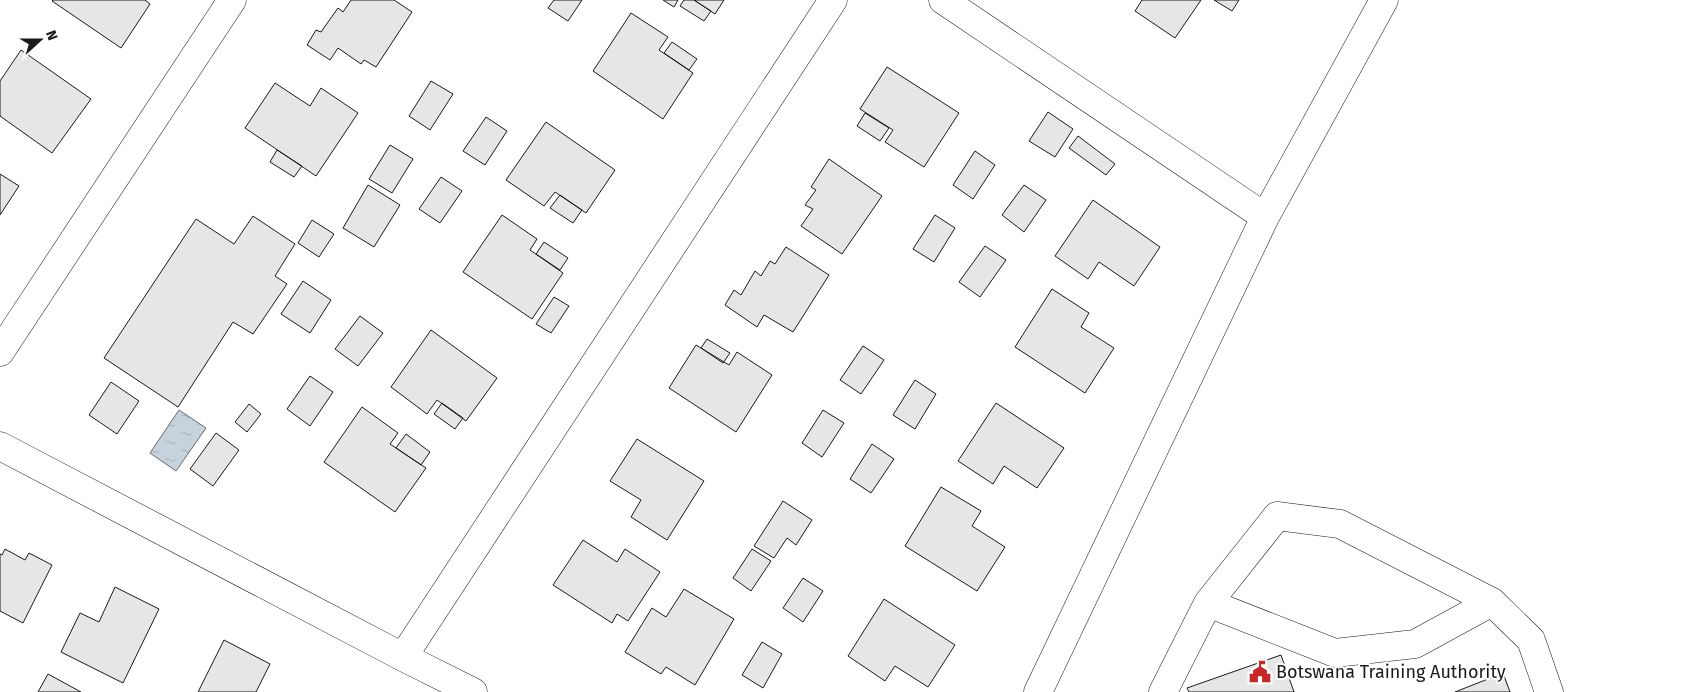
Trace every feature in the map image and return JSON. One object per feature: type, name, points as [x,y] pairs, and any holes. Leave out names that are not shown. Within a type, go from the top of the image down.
[{"type":"street","points":[[0,352],[232,0]]},
{"type":"street","points":[[403,657],[833,0]]},
{"type":"street","points":[[943,0],[1265,217]]},
{"type":"street","points":[[1038,692],[1265,217],[1384,0]]},
{"type":"street","points":[[0,446],[473,692]]},
{"type":"street","points":[[1163,692],[1208,603],[1277,516],[1340,524],[1492,602],[1530,640],[1549,692]]},
{"type":"street","points":[[1208,603],[1335,653],[1415,644],[1492,602]]},
{"type":"water","points":[[179,410],[206,428],[176,471],[150,453]]},
{"type":"building","points":[[53,0],[145,0],[150,4],[121,48]]},
{"type":"building","points":[[351,0],[394,0],[412,12],[376,67],[364,60],[361,64],[338,48],[330,60],[307,45],[316,30],[321,32],[338,8],[343,12]]},
{"type":"building","points":[[554,0],[582,0],[568,21],[548,8]]},
{"type":"building","points":[[663,0],[678,0],[674,7]]},
{"type":"building","points":[[684,0],[694,0],[711,11],[704,21],[680,6]]},
{"type":"building","points":[[694,0],[724,0],[715,14]]},
{"type":"building","points":[[1142,0],[1201,0],[1175,38],[1135,11]]},
{"type":"building","points":[[1214,0],[1239,0],[1232,11]]},
{"type":"building","points":[[631,13],[668,37],[659,50],[693,73],[663,119],[593,71]]},
{"type":"building","points":[[672,42],[697,59],[689,70],[664,53]]},
{"type":"building","points":[[21,50],[91,99],[52,153],[0,116],[0,81]]},
{"type":"building","points":[[887,67],[959,113],[924,167],[885,142],[893,130],[860,109]]},
{"type":"building","points":[[431,81],[453,94],[430,130],[409,116]]},
{"type":"building","points":[[275,83],[310,106],[321,88],[358,113],[316,176],[245,128]]},
{"type":"building","points":[[1048,112],[1073,129],[1055,157],[1029,141]]},
{"type":"building","points":[[865,113],[889,128],[880,141],[857,126]]},
{"type":"building","points":[[486,117],[507,131],[485,165],[463,151]]},
{"type":"building","points":[[546,122],[615,170],[586,213],[555,192],[544,206],[506,180]]},
{"type":"building","points":[[1078,136],[1115,164],[1106,175],[1069,148]]},
{"type":"building","points":[[390,145],[413,159],[392,193],[369,179]]},
{"type":"building","points":[[277,150],[302,166],[294,177],[270,162]]},
{"type":"building","points":[[975,151],[995,165],[973,199],[953,185]]},
{"type":"building","points":[[829,159],[882,196],[842,254],[801,226],[813,209],[805,205],[816,190],[811,187]]},
{"type":"building","points":[[0,174],[19,186],[0,215]]},
{"type":"building","points":[[441,177],[462,191],[440,223],[419,209]]},
{"type":"building","points":[[368,185],[400,205],[374,247],[343,228]]},
{"type":"building","points":[[1024,185],[1046,200],[1024,232],[1002,215]]},
{"type":"building","points":[[560,195],[582,210],[573,223],[550,208]]},
{"type":"building","points":[[1093,200],[1160,247],[1134,286],[1099,262],[1088,279],[1055,256]]},
{"type":"building","points":[[502,215],[537,239],[530,250],[563,273],[532,319],[463,272]]},
{"type":"building","points":[[935,215],[955,228],[934,262],[913,249]]},
{"type":"building","points":[[253,216],[295,244],[275,276],[287,284],[253,334],[233,322],[178,407],[104,358],[196,219],[234,244]]},
{"type":"building","points":[[312,220],[334,234],[319,257],[298,243]]},
{"type":"building","points":[[544,242],[568,258],[560,270],[536,254]]},
{"type":"building","points":[[985,246],[1006,260],[980,297],[959,282]]},
{"type":"building","points":[[786,247],[829,275],[793,332],[764,315],[757,327],[725,305],[734,290],[741,295],[755,271],[761,276],[770,261],[775,264]]},
{"type":"building","points":[[303,281],[331,300],[310,333],[281,314]]},
{"type":"building","points":[[1052,289],[1089,313],[1081,327],[1114,348],[1085,393],[1015,347]]},
{"type":"building","points":[[554,297],[569,306],[551,333],[536,324]]},
{"type":"building","points":[[360,316],[383,333],[358,366],[335,349]]},
{"type":"building","points":[[431,330],[497,378],[466,421],[437,400],[427,414],[391,387]]},
{"type":"building","points":[[707,339],[730,353],[723,363],[701,348]]},
{"type":"building","points":[[696,345],[729,365],[737,352],[772,375],[736,432],[669,388]]},
{"type":"building","points":[[863,346],[884,360],[861,394],[840,380]]},
{"type":"building","points":[[310,376],[333,392],[310,426],[287,409]]},
{"type":"building","points":[[915,380],[936,394],[915,429],[893,415]]},
{"type":"building","points":[[111,382],[139,401],[117,434],[89,415]]},
{"type":"building","points":[[442,403],[463,418],[455,429],[434,414]]},
{"type":"building","points":[[996,403],[1064,448],[1037,488],[1004,466],[993,484],[958,461]]},
{"type":"building","points":[[249,404],[261,414],[247,432],[235,422]]},
{"type":"building","points":[[362,407],[398,433],[390,444],[426,468],[395,512],[324,462]]},
{"type":"building","points":[[823,410],[844,423],[822,457],[802,443]]},
{"type":"building","points":[[216,433],[239,450],[213,486],[190,469]]},
{"type":"building","points":[[406,434],[430,452],[421,465],[396,448]]},
{"type":"building","points":[[637,439],[704,481],[667,540],[631,517],[641,500],[610,481]]},
{"type":"building","points":[[872,444],[894,459],[871,493],[850,479]]},
{"type":"building","points":[[941,487],[981,511],[972,526],[1005,547],[977,591],[905,546]]},
{"type":"building","points":[[783,501],[812,520],[796,545],[787,538],[774,558],[754,546]]},
{"type":"building","points":[[583,540],[617,562],[625,549],[660,572],[628,621],[617,614],[612,623],[553,585]]},
{"type":"building","points":[[5,549],[25,560],[29,553],[52,565],[23,623],[0,611],[0,554],[2,555]]},
{"type":"building","points":[[752,549],[771,561],[751,591],[733,578]]},
{"type":"building","points":[[803,578],[823,591],[803,622],[783,608]]},
{"type":"building","points":[[115,587],[159,609],[123,683],[61,652],[80,613],[99,622]]},
{"type":"building","points":[[684,589],[734,619],[695,685],[666,667],[661,674],[625,652],[652,608],[666,617]]},
{"type":"building","points":[[884,599],[955,645],[928,687],[895,666],[885,681],[848,656]]},
{"type":"building","points":[[224,640],[270,664],[256,692],[198,692]]},
{"type":"building","points":[[762,642],[782,654],[763,688],[742,675]]},
{"type":"building","name":"Botswana Training Authority","points":[[1281,655],[1294,692],[1189,692],[1187,688]]},
{"type":"building","name":"Botswana Training Authority","points":[[1503,673],[1510,692],[1455,692]]},
{"type":"building","points":[[48,674],[81,692],[38,692]]},
{"type":"place","name":"Botswana Training Authority","points":[[1260,672]]}]
